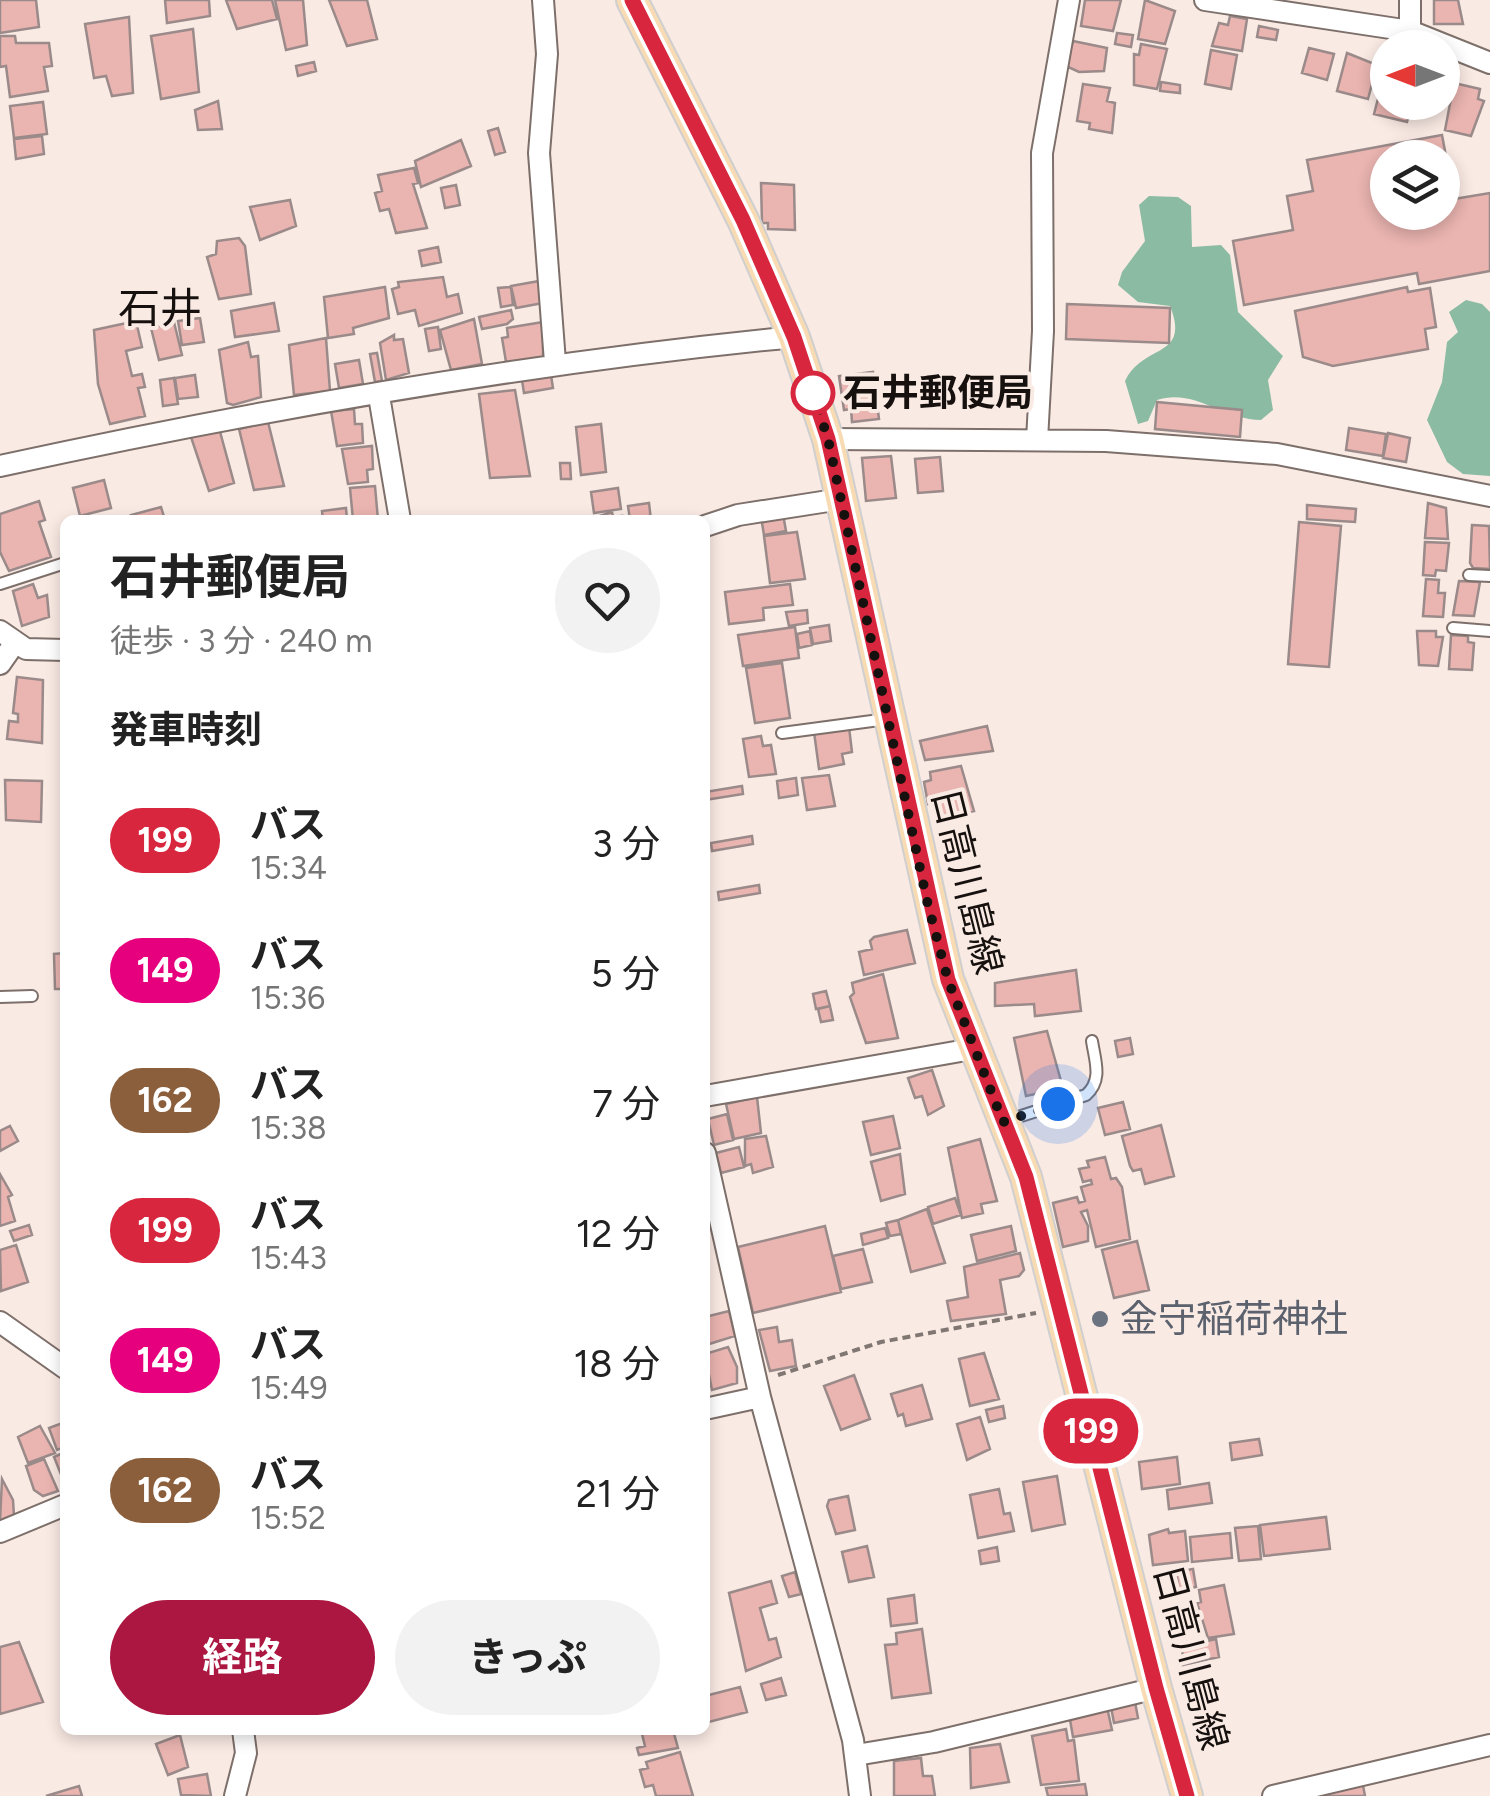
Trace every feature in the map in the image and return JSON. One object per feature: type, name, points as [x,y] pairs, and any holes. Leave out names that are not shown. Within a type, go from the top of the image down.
[{"type":"main road","name":"日高川島線","points":[[632,0],[743,220],[794,337],[828,439],[927,901],[972,1049],[1026,1177],[1187,1796]]},
{"type":"street","points":[[543,0],[546,54],[539,153],[555,362]]},
{"type":"street","points":[[1038,440],[1043,331],[1042,152],[1070,0]]},
{"type":"street","points":[[1206,0],[1403,30]]},
{"type":"street","points":[[1410,0],[1410,30]]},
{"type":"street","points":[[1460,51],[1490,63]]},
{"type":"street","points":[[0,466],[220,418],[379,396],[555,362],[794,337]]},
{"type":"street","points":[[379,396],[399,515]]},
{"type":"street","points":[[828,439],[1038,440],[1277,454],[1490,496]]},
{"type":"street","points":[[710,524],[738,514],[840,499]]},
{"type":"street","points":[[0,664],[7,638],[26,649],[60,650]]},
{"type":"street","points":[[710,1095],[972,1049]]},
{"type":"street","points":[[710,1175],[758,1389],[856,1755],[860,1796]]},
{"type":"street","points":[[0,1322],[60,1364]]},
{"type":"street","points":[[710,1407],[758,1389]]},
{"type":"street","points":[[0,1532],[60,1507]]},
{"type":"street","points":[[856,1755],[934,1742],[1156,1688]]},
{"type":"street","points":[[235,1796],[246,1752],[244,1735]]},
{"type":"street","points":[[1273,1796],[1490,1746]]},
{"type":"lane","points":[[0,584],[60,565]]},
{"type":"lane","points":[[1469,575],[1490,576]]},
{"type":"lane","points":[[1453,628],[1490,630]]},
{"type":"lane","points":[[782,733],[888,719]]},
{"type":"lane","points":[[0,997],[32,996]]},
{"type":"lane","points":[[1003,1122],[1086,1095],[1094,1088],[1097,1069],[1092,1041]]},
{"type":"path","points":[[758,1389],[881,1342],[1060,1308]]},
{"type":"green space","points":[[1149,196],[1178,197],[1191,206],[1192,247],[1221,245],[1230,255],[1238,312],[1283,356],[1268,380],[1273,410],[1261,420],[1171,397],[1157,400],[1148,421],[1138,424],[1125,381],[1133,369],[1170,343],[1175,323],[1170,306],[1138,302],[1118,285],[1122,272],[1145,241],[1139,205]]},
{"type":"green space","points":[[1466,300],[1482,304],[1490,312],[1490,476],[1463,474],[1447,462],[1427,420],[1442,382],[1447,342],[1458,332],[1449,312]]},
{"type":"building","points":[[0,0],[36,0],[39,27],[0,33]]},
{"type":"building","points":[[165,0],[209,0],[210,16],[167,23]]},
{"type":"building","points":[[226,0],[272,0],[277,19],[237,29]]},
{"type":"building","points":[[275,0],[303,0],[307,45],[286,50]]},
{"type":"building","points":[[329,0],[367,0],[377,39],[347,46]]},
{"type":"building","points":[[1085,0],[1121,0],[1113,31],[1081,26]]},
{"type":"building","points":[[1145,0],[1175,11],[1165,44],[1138,39]]},
{"type":"building","points":[[1434,0],[1458,0],[1463,24],[1434,24]]},
{"type":"building","points":[[1230,16],[1247,19],[1242,51],[1212,46],[1219,23],[1228,25]]},
{"type":"building","points":[[129,17],[133,93],[112,96],[106,76],[94,78],[85,24]]},
{"type":"building","points":[[1259,26],[1278,30],[1276,40],[1257,37]]},
{"type":"building","points":[[193,29],[199,92],[161,99],[151,36]]},
{"type":"building","points":[[1117,33],[1133,35],[1131,47],[1115,44]]},
{"type":"building","points":[[0,36],[15,36],[16,43],[49,43],[52,66],[44,67],[48,91],[10,97],[6,66],[0,67]]},
{"type":"building","points":[[1073,41],[1107,48],[1104,71],[1079,72],[1066,66]]},
{"type":"building","points":[[1141,44],[1167,49],[1157,89],[1134,85],[1134,54],[1139,55]]},
{"type":"building","points":[[1309,48],[1334,54],[1327,80],[1302,73]]},
{"type":"building","points":[[1211,50],[1237,55],[1231,89],[1205,84]]},
{"type":"building","points":[[1347,53],[1370,62],[1368,99],[1337,91]]},
{"type":"building","points":[[314,62],[316,71],[298,76],[296,66]]},
{"type":"building","points":[[1161,82],[1180,85],[1180,93],[1160,91]]},
{"type":"building","points":[[1083,84],[1110,88],[1107,101],[1115,103],[1112,133],[1089,129],[1090,123],[1077,121]]},
{"type":"building","points":[[1460,84],[1480,89],[1478,99],[1484,101],[1471,136],[1445,130],[1447,120],[1460,120]]},
{"type":"building","points":[[218,101],[222,129],[198,130],[195,110]]},
{"type":"building","points":[[43,102],[47,134],[14,138],[10,106]]},
{"type":"building","points":[[498,128],[505,152],[495,155],[488,131]]},
{"type":"building","points":[[1442,135],[1443,140],[1415,140]]},
{"type":"building","points":[[42,136],[44,154],[16,159],[14,139]]},
{"type":"building","points":[[461,140],[471,166],[421,187],[415,161]]},
{"type":"building","points":[[1370,148],[1370,230],[1460,230],[1460,198],[1490,193],[1490,271],[1419,284],[1417,273],[1244,305],[1233,241],[1293,230],[1287,196],[1313,191],[1307,160]]},
{"type":"building","points":[[414,168],[418,183],[413,184],[427,228],[396,233],[389,209],[380,211],[375,193],[382,191],[378,175]]},
{"type":"building","points":[[761,183],[794,185],[795,230],[768,229],[768,223],[762,223]]},
{"type":"building","points":[[456,185],[460,205],[445,208],[441,188]]},
{"type":"building","points":[[290,200],[296,226],[260,240],[250,207]]},
{"type":"building","points":[[239,238],[245,246],[251,294],[219,299],[207,257],[216,254],[217,241]]},
{"type":"building","points":[[438,247],[441,262],[422,266],[419,251]]},
{"type":"building","points":[[443,277],[447,297],[458,294],[462,313],[419,326],[415,310],[398,314],[392,289],[399,287],[398,282]]},
{"type":"building","points":[[539,281],[543,303],[516,308],[511,286]]},
{"type":"building","points":[[385,287],[389,318],[353,328],[354,334],[328,338],[324,297]]},
{"type":"building","points":[[511,287],[513,305],[501,307],[498,288]]},
{"type":"building","points":[[1407,287],[1408,292],[1430,288],[1436,327],[1425,329],[1428,349],[1333,366],[1303,357],[1295,311]]},
{"type":"building","points":[[274,303],[279,331],[235,337],[231,311]]},
{"type":"building","points":[[1067,304],[1170,308],[1169,343],[1066,339]]},
{"type":"building","points":[[511,310],[513,319],[507,324],[482,329],[479,317]]},
{"type":"building","points":[[200,318],[204,342],[182,345],[178,321]]},
{"type":"building","points":[[474,319],[482,364],[451,370],[440,330]]},
{"type":"building","points":[[136,321],[142,347],[126,351],[132,376],[142,374],[145,387],[138,388],[145,416],[110,424],[98,384],[94,330]]},
{"type":"building","points":[[174,322],[182,355],[159,360],[151,328]]},
{"type":"building","points":[[543,322],[543,359],[506,362],[502,338],[508,337],[507,328]]},
{"type":"building","points":[[438,327],[441,349],[429,351],[425,329]]},
{"type":"building","points":[[394,335],[394,340],[403,339],[409,373],[386,380],[380,343]]},
{"type":"building","points":[[326,338],[330,391],[294,395],[289,345]]},
{"type":"building","points":[[248,342],[251,357],[258,356],[261,397],[233,405],[227,403],[219,350]]},
{"type":"building","points":[[377,353],[382,381],[375,382],[370,354]]},
{"type":"building","points":[[359,360],[363,384],[339,388],[335,364]]},
{"type":"building","points":[[550,369],[553,388],[524,393],[521,374]]},
{"type":"building","points":[[873,372],[879,419],[852,422],[851,409],[844,410],[839,376]]},
{"type":"building","points":[[195,375],[198,397],[178,399],[175,378]]},
{"type":"building","points":[[174,378],[178,404],[163,406],[160,380]]},
{"type":"building","points":[[515,390],[530,476],[490,478],[479,394]]},
{"type":"building","points":[[1157,402],[1242,410],[1240,437],[1155,429]]},
{"type":"building","points":[[354,409],[355,424],[362,424],[363,443],[337,446],[331,411]]},
{"type":"building","points":[[268,422],[284,486],[254,490],[239,429]]},
{"type":"building","points":[[601,424],[606,472],[581,475],[576,427]]},
{"type":"building","points":[[219,428],[234,483],[209,491],[191,437]]},
{"type":"building","points":[[1349,428],[1386,434],[1383,456],[1346,450]]},
{"type":"building","points":[[1388,433],[1410,438],[1406,462],[1383,458]]},
{"type":"building","points":[[372,446],[373,469],[367,470],[368,482],[348,484],[342,449]]},
{"type":"building","points":[[891,456],[896,498],[866,501],[862,458]]},
{"type":"building","points":[[940,457],[943,491],[918,493],[915,459]]},
{"type":"building","points":[[560,463],[570,463],[571,479],[561,479]]},
{"type":"building","points":[[104,480],[111,508],[80,515],[73,488]]},
{"type":"building","points":[[375,486],[378,515],[353,515],[350,488]]},
{"type":"building","points":[[618,488],[621,509],[594,513],[591,492]]},
{"type":"building","points":[[39,501],[45,520],[39,522],[51,557],[9,571],[0,552],[0,514]]},
{"type":"building","points":[[649,503],[650,515],[629,515],[628,506]]},
{"type":"building","points":[[1428,503],[1446,508],[1448,539],[1425,538]]},
{"type":"building","points":[[1307,505],[1356,509],[1355,522],[1307,519]]},
{"type":"building","points":[[161,507],[163,515],[131,515]]},
{"type":"building","points":[[346,508],[347,515],[322,515],[322,511]]},
{"type":"building","points":[[783,514],[786,531],[764,535],[761,517]]},
{"type":"building","points":[[1299,522],[1341,526],[1329,667],[1288,664]]},
{"type":"building","points":[[1472,525],[1489,526],[1490,569],[1473,568],[1470,563]]},
{"type":"building","points":[[797,532],[805,579],[770,583],[764,536]]},
{"type":"building","points":[[1425,542],[1449,543],[1446,571],[1436,570],[1435,576],[1423,575]]},
{"type":"building","points":[[1426,579],[1439,580],[1438,593],[1445,593],[1443,617],[1423,616]]},
{"type":"building","points":[[1459,581],[1480,582],[1474,616],[1453,615]]},
{"type":"building","points":[[33,584],[38,598],[47,595],[49,617],[22,626],[13,591]]},
{"type":"building","points":[[790,584],[793,605],[763,608],[764,620],[729,624],[725,592]]},
{"type":"building","points":[[807,610],[808,623],[789,626],[786,612]]},
{"type":"building","points":[[829,625],[831,641],[813,644],[810,628]]},
{"type":"building","points":[[795,627],[799,658],[743,666],[738,635]]},
{"type":"building","points":[[810,631],[812,645],[799,648],[797,634]]},
{"type":"building","points":[[1417,631],[1436,631],[1436,637],[1443,637],[1438,666],[1419,665]]},
{"type":"building","points":[[1451,635],[1468,636],[1468,642],[1474,643],[1472,670],[1449,669]]},
{"type":"building","points":[[782,663],[790,718],[755,723],[746,668]]},
{"type":"building","points":[[17,677],[43,680],[42,743],[7,739],[9,721],[18,722],[18,714],[13,713]]},
{"type":"building","points":[[987,726],[993,751],[925,760],[920,741]]},
{"type":"building","points":[[849,727],[852,752],[842,754],[844,764],[819,769],[814,732]]},
{"type":"building","points":[[761,736],[763,746],[771,745],[776,774],[749,777],[743,739]]},
{"type":"building","points":[[961,766],[974,811],[939,818],[936,802],[928,804],[924,782],[931,780],[930,772]]},
{"type":"building","points":[[829,775],[835,806],[807,810],[802,778]]},
{"type":"building","points":[[796,778],[798,795],[779,798],[777,781]]},
{"type":"building","points":[[5,780],[42,781],[41,822],[6,820]]},
{"type":"building","points":[[742,786],[743,794],[710,799],[710,791]]},
{"type":"building","points":[[752,836],[753,844],[712,851],[711,843]]},
{"type":"building","points":[[759,885],[760,893],[719,900],[718,892]]},
{"type":"building","points":[[907,930],[915,963],[864,975],[859,952],[872,949],[870,941],[874,937]]},
{"type":"building","points":[[60,953],[60,989],[55,989],[54,954]]},
{"type":"building","points":[[1076,970],[1081,1011],[1035,1016],[1034,1004],[995,1006],[995,983]]},
{"type":"building","points":[[883,974],[898,1038],[866,1043],[850,997],[854,993],[852,983]]},
{"type":"building","points":[[826,991],[830,1006],[816,1009],[813,994]]},
{"type":"building","points":[[830,1006],[833,1020],[821,1022],[818,1009]]},
{"type":"building","points":[[1047,1031],[1063,1088],[1026,1096],[1014,1038]]},
{"type":"building","points":[[1130,1038],[1133,1054],[1118,1057],[1115,1041]]},
{"type":"building","points":[[932,1070],[944,1106],[928,1115],[922,1096],[915,1098],[908,1078]]},
{"type":"building","points":[[757,1097],[761,1133],[734,1139],[726,1104]]},
{"type":"building","points":[[1123,1102],[1130,1129],[1105,1135],[1098,1108]]},
{"type":"building","points":[[727,1114],[733,1140],[714,1145],[710,1118]]},
{"type":"building","points":[[893,1116],[900,1148],[871,1155],[863,1122]]},
{"type":"building","points":[[1161,1125],[1174,1176],[1145,1184],[1141,1169],[1133,1171],[1130,1166],[1122,1136]]},
{"type":"building","points":[[10,1126],[18,1141],[0,1151],[0,1131]]},
{"type":"building","points":[[766,1136],[773,1167],[753,1173],[751,1164],[745,1166],[745,1139]]},
{"type":"building","points":[[980,1139],[997,1201],[981,1204],[983,1213],[962,1218],[948,1148]]},
{"type":"building","points":[[739,1147],[744,1167],[721,1173],[716,1153]]},
{"type":"building","points":[[900,1154],[905,1194],[881,1201],[871,1162]]},
{"type":"building","points":[[1105,1157],[1111,1179],[1116,1178],[1122,1187],[1130,1239],[1096,1247],[1087,1210],[1081,1212],[1088,1226],[1088,1241],[1063,1247],[1053,1203],[1077,1197],[1079,1203],[1085,1201],[1081,1187],[1092,1184],[1091,1180],[1083,1182],[1079,1169],[1089,1167],[1087,1161]]},
{"type":"building","points":[[0,1174],[12,1195],[8,1197],[15,1221],[0,1226]]},
{"type":"building","points":[[955,1198],[961,1215],[933,1224],[928,1207]]},
{"type":"building","points":[[927,1209],[945,1263],[911,1272],[898,1220]]},
{"type":"building","points":[[898,1220],[901,1234],[890,1236],[886,1223]]},
{"type":"building","points":[[29,1225],[32,1235],[14,1241],[10,1231]]},
{"type":"building","points":[[825,1226],[841,1292],[753,1313],[738,1247]]},
{"type":"building","points":[[1011,1226],[1016,1251],[977,1261],[971,1235]]},
{"type":"building","points":[[885,1228],[888,1238],[863,1245],[861,1234]]},
{"type":"building","points":[[1137,1241],[1149,1290],[1114,1298],[1102,1250]]},
{"type":"building","points":[[16,1245],[28,1282],[1,1291],[0,1250]]},
{"type":"building","points":[[863,1249],[872,1282],[841,1289],[833,1256]]},
{"type":"building","points":[[1020,1253],[1024,1270],[1019,1276],[1000,1280],[1006,1314],[951,1321],[947,1301],[968,1297],[964,1267]]},
{"type":"building","points":[[729,1311],[735,1336],[710,1344],[710,1316]]},
{"type":"building","points":[[777,1327],[779,1342],[792,1340],[796,1366],[770,1371],[759,1330]]},
{"type":"building","points":[[728,1347],[737,1367],[737,1383],[712,1390],[710,1352]]},
{"type":"building","points":[[984,1353],[999,1399],[970,1406],[959,1359]]},
{"type":"building","points":[[854,1375],[870,1419],[841,1430],[824,1386]]},
{"type":"building","points":[[922,1385],[932,1419],[906,1426],[891,1394]]},
{"type":"building","points":[[1003,1406],[1005,1418],[989,1422],[986,1410]]},
{"type":"building","points":[[980,1417],[990,1449],[967,1460],[957,1424]]},
{"type":"building","points":[[60,1424],[60,1449],[57,1450],[49,1428]]},
{"type":"building","points":[[40,1426],[55,1453],[28,1463],[18,1437]]},
{"type":"building","points":[[1259,1439],[1262,1455],[1232,1460],[1230,1443]]},
{"type":"building","points":[[1177,1457],[1180,1484],[1142,1489],[1139,1462]]},
{"type":"building","points":[[44,1459],[58,1491],[43,1496],[34,1490],[26,1466]]},
{"type":"building","points":[[1057,1476],[1065,1524],[1032,1531],[1023,1482]]},
{"type":"building","points":[[2,1479],[13,1500],[14,1516],[0,1521]]},
{"type":"building","points":[[1209,1483],[1212,1503],[1169,1509],[1167,1490]]},
{"type":"building","points":[[999,1489],[1004,1514],[1010,1513],[1014,1531],[978,1538],[970,1495]]},
{"type":"building","points":[[848,1496],[855,1530],[836,1534],[827,1506],[829,1500]]},
{"type":"building","points":[[1326,1517],[1330,1549],[1264,1556],[1260,1525]]},
{"type":"building","points":[[1258,1526],[1261,1559],[1239,1561],[1235,1528]]},
{"type":"building","points":[[1168,1529],[1169,1533],[1185,1531],[1188,1561],[1153,1565],[1149,1535]]},
{"type":"building","points":[[1230,1533],[1232,1558],[1192,1562],[1190,1537]]},
{"type":"building","points":[[867,1546],[874,1577],[849,1582],[842,1552]]},
{"type":"building","points":[[997,1547],[999,1561],[981,1564],[979,1551]]},
{"type":"building","points":[[1193,1569],[1196,1587],[1179,1590],[1176,1572]]},
{"type":"building","points":[[795,1572],[801,1594],[789,1597],[782,1576]]},
{"type":"building","points":[[771,1581],[777,1603],[760,1608],[769,1640],[776,1638],[781,1657],[746,1671],[729,1593]]},
{"type":"building","points":[[1224,1585],[1234,1634],[1208,1638],[1197,1603],[1201,1602],[1199,1590]]},
{"type":"building","points":[[914,1595],[917,1623],[891,1626],[888,1599]]},
{"type":"building","points":[[922,1629],[931,1693],[892,1698],[885,1645],[897,1644],[896,1633]]},
{"type":"building","points":[[1216,1639],[1219,1657],[1183,1665],[1182,1643]]},
{"type":"building","points":[[19,1642],[43,1702],[0,1714],[0,1647]]},
{"type":"building","points":[[781,1678],[786,1695],[766,1700],[761,1684]]},
{"type":"building","points":[[740,1687],[747,1712],[710,1722],[710,1695]]},
{"type":"building","points":[[1135,1702],[1138,1718],[1114,1723],[1111,1707]]},
{"type":"building","points":[[1107,1707],[1112,1730],[1073,1737],[1069,1714]]},
{"type":"building","points":[[1066,1729],[1068,1741],[1074,1740],[1079,1781],[1041,1785],[1032,1736]]},
{"type":"building","points":[[180,1735],[188,1767],[168,1775],[156,1744]]},
{"type":"building","points":[[642,1735],[674,1735],[678,1748],[639,1755],[637,1748],[645,1746]]},
{"type":"building","points":[[1000,1744],[1009,1782],[971,1788],[970,1748]]},
{"type":"building","points":[[680,1752],[693,1796],[656,1796],[653,1785],[645,1787],[640,1770],[648,1768],[646,1762]]},
{"type":"building","points":[[921,1758],[923,1776],[932,1776],[935,1796],[894,1796],[894,1761]]},
{"type":"building","points":[[207,1774],[211,1796],[181,1795],[178,1779]]},
{"type":"building","points":[[1362,1780],[1365,1796],[1287,1796]]},
{"type":"building","points":[[1085,1784],[1087,1796],[1048,1796],[1046,1788]]},
{"type":"building","points":[[79,1786],[82,1796],[46,1796]]},
{"type":"bus line","name":"199","points":[[632,0],[743,220],[794,337],[828,439],[927,901],[972,1049],[1026,1177],[1187,1796]]},
{"type":"place","name":"石井郵便局","points":[[813,393]]},
{"type":"place","name":"金守稲荷神社","points":[[1100,1319]]},
{"type":"district","name":"石井","points":[[160,308]]},
{"type":"route","points":[[813,393],[828,439],[927,901],[948,980],[1003,1122],[1058,1104]]}]
